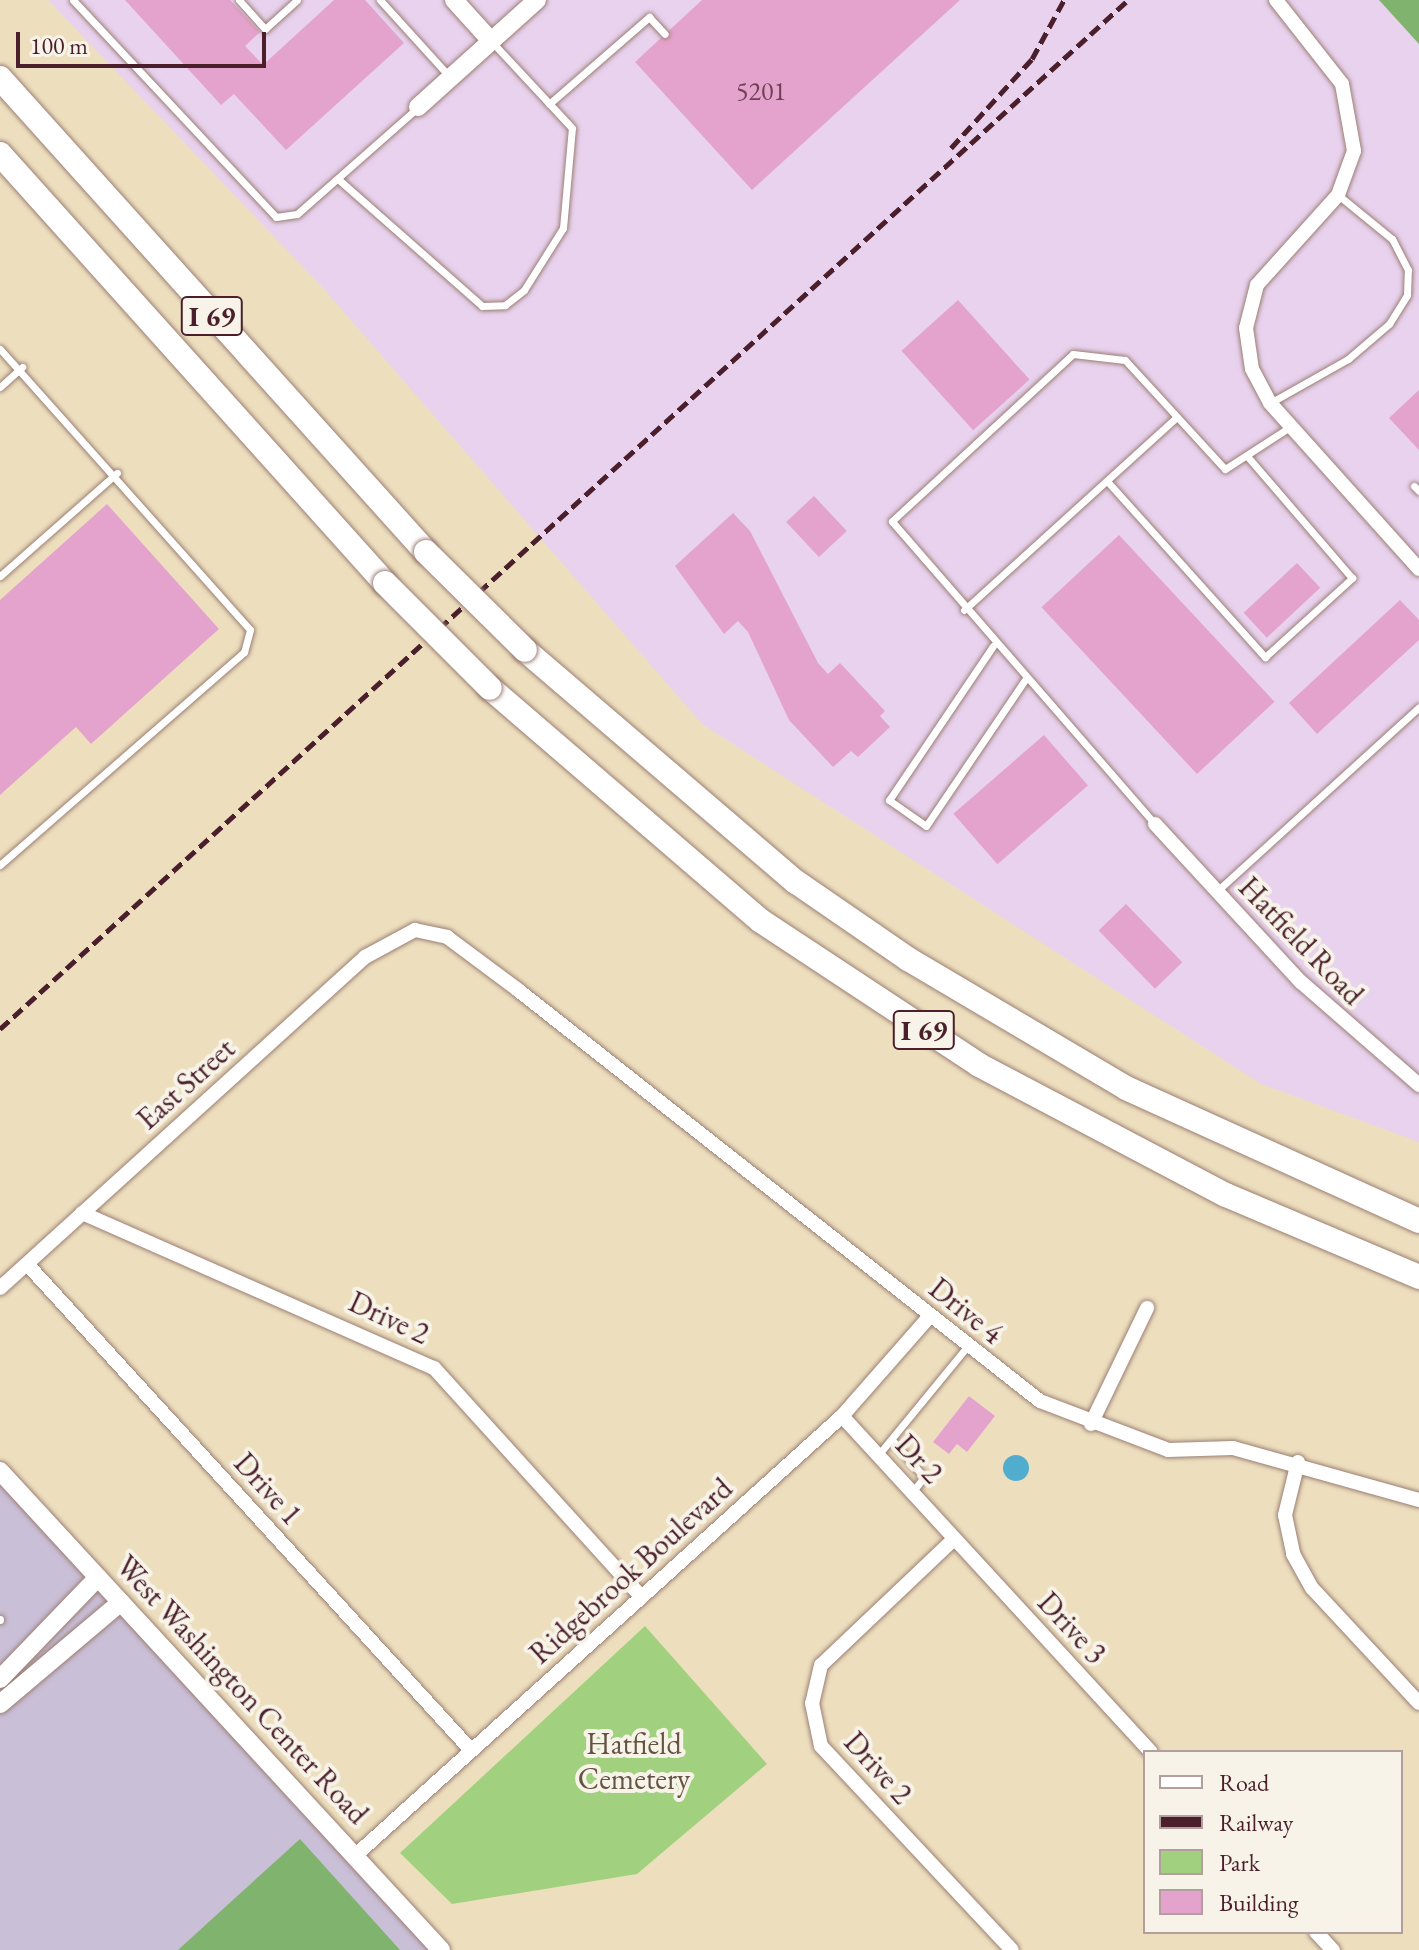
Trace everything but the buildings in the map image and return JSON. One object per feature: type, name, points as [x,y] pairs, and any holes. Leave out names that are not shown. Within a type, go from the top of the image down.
[{"type":"highway","name":"I 69","points":[[0,78],[426,552],[525,650],[796,882],[908,959],[1126,1088],[1419,1221]]},
{"type":"highway","name":"I 69","points":[[0,154],[385,583],[490,688],[761,921],[979,1065],[1226,1195],[1419,1277]]},
{"type":"main road","points":[[454,0],[491,41]]},
{"type":"main road","points":[[418,107],[537,0]]},
{"type":"main road","name":"West Washington Center Road","points":[[0,1471],[357,1854],[441,1950]]},
{"type":"main road","points":[[0,1679],[98,1577]]},
{"type":"main road","points":[[0,1704],[121,1602]]},
{"type":"street","points":[[1276,0],[1342,84],[1354,151],[1338,195],[1257,285],[1246,328],[1252,369],[1270,403],[1290,427],[1419,569]]},
{"type":"street","name":"Hatfield Road","points":[[1155,824],[1301,982],[1419,1085]]},
{"type":"street","name":"East Street","points":[[0,1288],[365,957],[415,930]]},
{"type":"street","name":"Drive 4","points":[[415,930],[447,937],[518,990],[967,1347],[1040,1401],[1091,1424],[1168,1450],[1233,1448],[1298,1462],[1419,1500]]},
{"type":"street","name":"Drive 2","points":[[82,1213],[434,1368],[642,1597]]},
{"type":"street","name":"Drive 1","points":[[27,1264],[471,1750]]},
{"type":"street","points":[[1091,1424],[1147,1308]]},
{"type":"street","name":"Ridgebrook Boulevard","points":[[357,1854],[842,1416],[930,1316]]},
{"type":"street","name":"Dr 2","points":[[842,1416],[914,1490],[954,1539]]},
{"type":"street","points":[[1298,1462],[1285,1515],[1293,1554],[1312,1588],[1419,1703]]},
{"type":"street","name":"Drive 2","points":[[954,1539],[821,1665],[812,1703],[821,1746],[1012,1950]]},
{"type":"street","name":"Drive 3","points":[[954,1539],[1149,1750]]},
{"type":"street","points":[[1318,1934],[1333,1950]]},
{"type":"lane","points":[[73,0],[276,217],[297,214],[418,107]]},
{"type":"lane","points":[[239,0],[265,29],[297,0]]},
{"type":"lane","points":[[380,0],[451,78]]},
{"type":"lane","points":[[549,104],[649,17],[665,34]]},
{"type":"lane","points":[[338,179],[450,283],[482,306],[505,305],[524,290],[563,228],[572,128],[491,41]]},
{"type":"lane","points":[[1270,403],[1348,359],[1389,324],[1407,295],[1408,270],[1392,239],[1338,195]]},
{"type":"lane","points":[[0,349],[22,367],[246,618],[249,643],[0,865]]},
{"type":"lane","points":[[1155,824],[993,646],[892,521],[1073,354],[1125,360],[1225,469],[1248,457],[1290,427]]},
{"type":"lane","points":[[0,387],[22,367]]},
{"type":"lane","points":[[964,610],[1177,417]]},
{"type":"lane","points":[[1107,481],[1265,657],[1352,578],[1248,457]]},
{"type":"lane","points":[[0,576],[117,473]]},
{"type":"lane","points":[[993,646],[889,800],[926,826],[1025,680]]},
{"type":"lane","points":[[1217,891],[1419,707]]},
{"type":"lane","points":[[879,1454],[893,1441],[967,1347]]},
{"type":"lane","points":[[893,1441],[924,1477],[914,1490]]},
{"type":"shaded area","points":[[48,0],[1419,0],[1419,1142],[1261,1084],[702,724],[322,287]]},
{"type":"shaded area","points":[[0,1482],[431,1950],[0,1950]]},
{"type":"green space","points":[[1379,0],[1419,0],[1419,44]]},
{"type":"green space","name":"Hatfield Cemetery","points":[[645,1626],[767,1764],[637,1874],[452,1904],[400,1853]]},
{"type":"green space","points":[[300,1839],[400,1950],[178,1950]]},
{"type":"water","points":[[1016,1455],[1025,1459],[1029,1468],[1025,1477],[1016,1481],[1007,1477],[1003,1468],[1007,1459]]},
{"type":"railway","points":[[951,148],[1032,59],[1064,0]]},
{"type":"railway","points":[[0,1029],[1128,0]]}]
